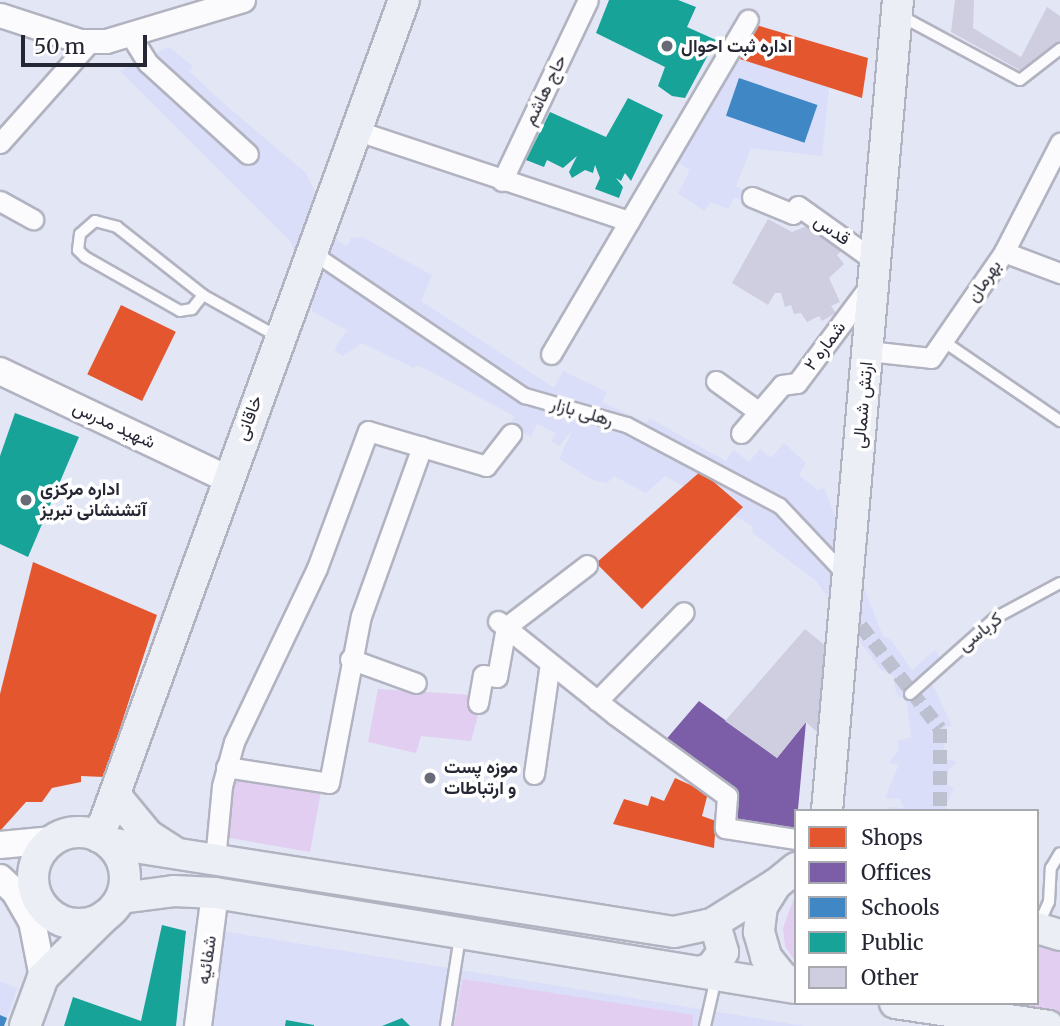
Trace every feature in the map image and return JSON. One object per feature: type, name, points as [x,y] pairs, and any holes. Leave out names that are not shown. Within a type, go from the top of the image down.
[{"type":"main road","name":"خاقانی","points":[[104,840],[115,795],[227,479],[309,250],[404,0]]},
{"type":"main road","name":"ارتش شمالی","points":[[827,809],[898,7]]},
{"type":"main road","name":"شهید مدرس","points":[[0,371],[227,479]]},
{"type":"main road","points":[[115,795],[148,835],[179,854]]},
{"type":"main road","points":[[0,845],[53,840],[76,832],[179,854],[637,929],[674,932],[708,925],[786,876]]},
{"type":"main road","points":[[53,840],[34,869],[41,904],[71,923],[113,907],[174,891],[215,893],[794,987]]},
{"type":"main road","points":[[25,1026],[43,977],[113,907],[125,875],[104,840]]},
{"type":"main road","points":[[786,876],[762,906],[759,932],[766,957],[782,978],[794,986]]},
{"type":"main road","points":[[0,878],[15,892],[32,921],[43,977]]},
{"type":"main road","name":"شفائیه","points":[[198,1026],[215,893]]},
{"type":"main road","points":[[708,925],[717,931],[723,951],[708,973]]},
{"type":"main road","points":[[1039,929],[1060,935]]},
{"type":"main road","points":[[904,1008],[1048,1026]]},
{"type":"street","points":[[0,15],[91,41],[131,37],[243,0]]},
{"type":"street","name":"حاج هاشم","points":[[502,181],[588,0]]},
{"type":"street","points":[[551,354],[748,20]]},
{"type":"street","points":[[131,37],[148,63],[248,154]]},
{"type":"street","points":[[0,143],[91,41]]},
{"type":"street","points":[[355,130],[629,221]]},
{"type":"street","name":"بهرمان","points":[[868,351],[931,358],[1004,252],[1060,143]]},
{"type":"street","name":"قدس","points":[[752,197],[793,214],[798,206],[875,271]]},
{"type":"street","points":[[0,201],[33,219]]},
{"type":"street","name":"رهلی بازار","points":[[309,250],[524,396],[627,425],[780,506],[848,578]]},
{"type":"street","points":[[1004,252],[1060,273]]},
{"type":"street","name":"شماره ۲","points":[[741,433],[782,385],[797,383],[875,271]]},
{"type":"street","points":[[716,381],[759,412]]},
{"type":"street","points":[[215,860],[226,767],[244,715],[317,568],[368,431],[486,466],[511,434]]},
{"type":"street","points":[[226,767],[329,783],[350,659],[370,583],[422,447]]},
{"type":"street","points":[[478,703],[483,675],[497,677],[502,624],[587,565]]},
{"type":"street","points":[[597,701],[684,612]]},
{"type":"street","points":[[502,624],[597,701],[727,796],[725,828],[794,839]]},
{"type":"street","points":[[350,659],[416,683]]},
{"type":"street","points":[[534,774],[550,663]]},
{"type":"lane","points":[[898,7],[1020,80],[1060,49]]},
{"type":"lane","points":[[203,295],[192,309],[180,311],[83,256],[77,242],[80,234],[95,221],[117,227],[203,295],[278,337]]},
{"type":"lane","points":[[943,341],[1060,421]]},
{"type":"lane","name":"کرباسی","points":[[910,694],[995,618],[1060,583]]},
{"type":"lane","points":[[1039,924],[1049,902],[1051,868],[1060,853]]},
{"type":"lane","points":[[446,1026],[460,933]]},
{"type":"lane","points":[[705,1026],[708,973]]},
{"type":"shaded area","points":[[169,47],[193,66],[189,71],[221,101],[306,173],[338,241],[347,246],[351,238],[362,237],[432,275],[421,301],[554,388],[563,371],[607,392],[602,402],[647,423],[649,418],[726,461],[734,450],[749,462],[760,449],[771,458],[784,443],[806,463],[799,475],[818,490],[824,488],[883,636],[890,639],[912,670],[935,650],[945,665],[930,679],[952,726],[945,727],[944,758],[957,762],[949,769],[947,785],[954,788],[945,807],[948,809],[888,809],[904,808],[900,799],[885,798],[899,764],[889,763],[899,749],[898,741],[911,737],[907,702],[896,693],[893,676],[880,669],[816,581],[753,533],[752,526],[665,476],[646,493],[614,476],[607,483],[593,480],[559,459],[573,429],[559,446],[551,441],[556,433],[537,424],[531,437],[510,425],[514,416],[426,369],[416,365],[414,368],[362,343],[343,356],[334,350],[347,330],[313,312],[291,242],[120,71]]},
{"type":"shaded area","points":[[731,56],[829,87],[822,156],[751,148],[736,186],[750,194],[746,202],[734,197],[728,209],[711,202],[704,211],[678,193],[690,170],[673,159]]},
{"type":"shaded area","points":[[378,689],[473,695],[478,715],[471,741],[421,736],[416,753],[368,742]]},
{"type":"shaded area","points":[[237,760],[324,775],[310,852],[223,837]]},
{"type":"shaded area","points":[[794,898],[794,960],[785,946],[783,928]]},
{"type":"shaded area","points":[[216,930],[804,1026],[207,1026]]},
{"type":"shaded area","points":[[1039,945],[1060,952],[1060,1016],[997,1005],[1039,1005]]},
{"type":"shaded area","points":[[463,979],[693,1015],[693,1026],[454,1026]]},
{"type":"shaded area","points":[[0,981],[17,988],[7,1018],[0,1015]]},
{"type":"building: Shops","points":[[756,25],[868,58],[862,98],[740,59]]},
{"type":"building: Shops","points":[[121,305],[176,332],[142,401],[87,374]]},
{"type":"building: Shops","points":[[701,471],[743,507],[642,609],[596,563]]},
{"type":"building: Shops","points":[[33,562],[157,615],[104,777],[81,776],[81,782],[52,788],[42,802],[26,802],[0,831],[0,694]]},
{"type":"building: Shops","points":[[675,778],[708,793],[702,816],[716,821],[714,848],[613,824],[624,799],[648,806],[651,796],[664,801]]},
{"type":"building: Offices","points":[[699,701],[777,758],[806,722],[798,809],[794,809],[794,831],[733,823],[734,795],[663,743]]},
{"type":"building: Schools","points":[[739,78],[817,105],[804,143],[726,116]]},
{"type":"building: Schools","points":[[0,1015],[7,1018],[4,1026],[0,1026]]},
{"type":"building: Public","name":"اداره ثبت احوال","points":[[609,0],[678,0],[696,7],[687,27],[716,40],[685,98],[672,96],[658,86],[665,67],[596,33]]},
{"type":"building: Public","points":[[628,98],[663,115],[631,181],[625,173],[621,181],[616,178],[623,187],[619,198],[595,189],[600,178],[595,165],[593,173],[585,170],[572,178],[569,172],[577,156],[563,168],[547,160],[544,167],[526,160],[550,112],[606,137]]},
{"type":"building: Public","name":"اداره مرکزی آتشنشانی تبریز","points":[[15,413],[79,437],[28,557],[0,544],[0,456]]},
{"type":"building: Public","points":[[162,925],[186,931],[176,1026],[64,1026],[73,997],[141,1021]]},
{"type":"building: Public","points":[[402,1018],[410,1026],[382,1026]]},
{"type":"building: Public","points":[[286,1020],[314,1025],[314,1026],[285,1026]]},
{"type":"building: Other","points":[[955,0],[974,0],[973,28],[1021,57],[1047,7],[1060,16],[1060,43],[1025,73],[951,32]]},
{"type":"building: Other","points":[[768,219],[792,232],[809,225],[826,241],[832,236],[844,249],[837,255],[844,264],[829,278],[840,302],[831,306],[836,313],[822,321],[819,316],[807,322],[801,313],[794,314],[791,305],[785,307],[781,293],[775,293],[768,305],[732,283]]},
{"type":"building: Other","points":[[805,629],[827,647],[819,734],[806,722],[777,758],[725,721]]},
{"type":"tunnel","points":[[848,609],[940,729],[940,809]]},
{"type":"place","name":"اداره ثبت احوال","points":[[667,46]]},
{"type":"place","name":"اداره مرکزی آتشنشانی تبریز","points":[[26,500]]},
{"type":"place","name":"موزه پست و ارتباطات","points":[[430,778]]}]
